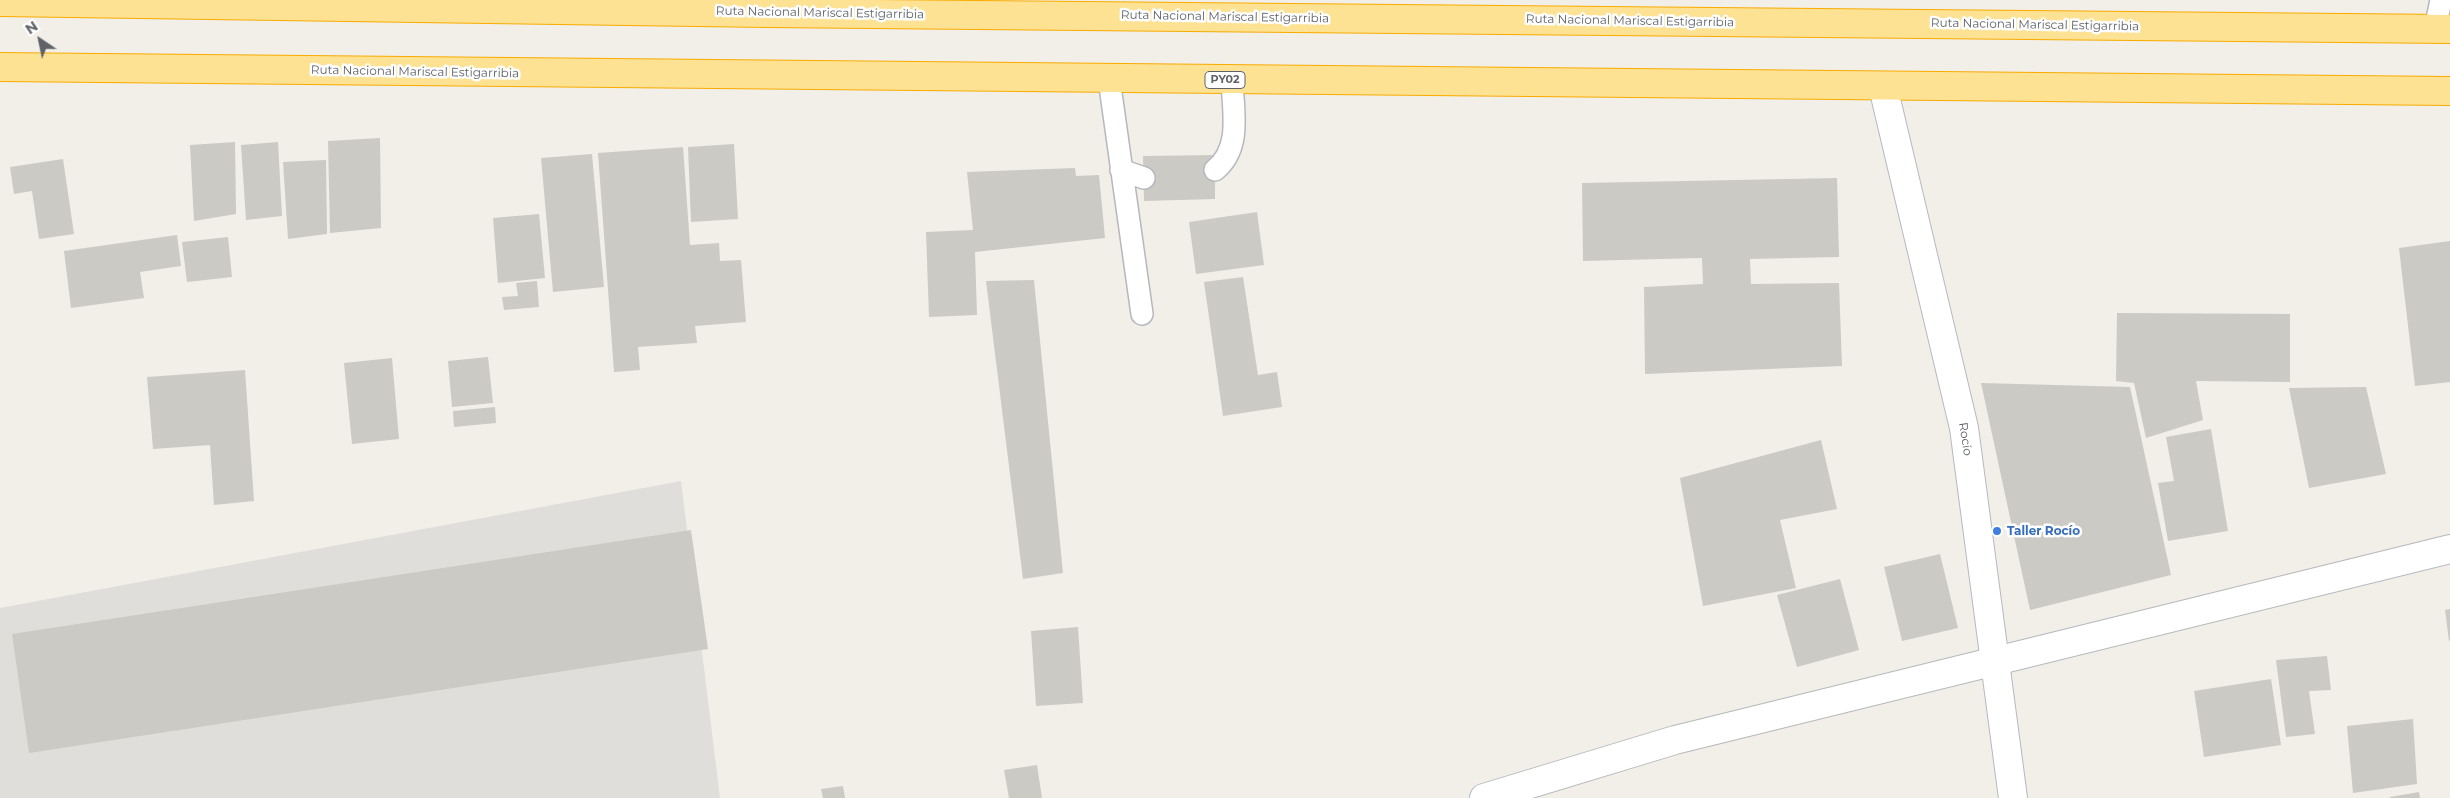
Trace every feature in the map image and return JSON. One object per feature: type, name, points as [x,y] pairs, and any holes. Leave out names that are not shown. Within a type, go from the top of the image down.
[{"type":"highway","name":"Ruta Nacional Mariscal Estigarribia","points":[[0,2],[1037,8],[2442,29]]},
{"type":"highway","name":"Ruta Nacional Mariscal Estigarribia","points":[[0,67],[1883,87],[2450,91]]},
{"type":"street","name":"Rocío","points":[[1883,87],[1964,428],[2013,798]]},
{"type":"street","points":[[1484,798],[1675,740],[2450,549]]},
{"type":"lane","points":[[2441,0],[2442,29]]},
{"type":"lane","points":[[1109,79],[1142,314]]},
{"type":"lane","points":[[1215,170],[1226,161],[1234,144],[1232,80]]},
{"type":"lane","points":[[1121,170],[1144,178]]},
{"type":"shaded area","points":[[681,481],[720,798],[0,798],[0,608]]},
{"type":"building","points":[[380,138],[381,228],[330,233],[328,141]]},
{"type":"building","points":[[235,142],[236,214],[194,221],[190,145]]},
{"type":"building","points":[[278,142],[282,216],[246,220],[241,145]]},
{"type":"building","points":[[734,144],[738,219],[691,222],[688,147]]},
{"type":"building","points":[[683,147],[690,245],[719,243],[720,261],[741,260],[746,322],[695,326],[697,343],[638,347],[640,370],[614,372],[598,153]]},
{"type":"building","points":[[592,154],[604,287],[553,292],[541,158]]},
{"type":"building","points":[[1215,155],[1215,199],[1144,201],[1143,156]]},
{"type":"building","points":[[63,159],[74,234],[39,239],[32,191],[14,194],[10,167]]},
{"type":"building","points":[[326,160],[327,234],[288,239],[283,162]]},
{"type":"building","points":[[1075,168],[1076,176],[1099,175],[1105,238],[975,252],[977,315],[929,317],[926,232],[973,230],[967,172]]},
{"type":"building","points":[[1837,178],[1839,257],[1750,259],[1751,284],[1839,283],[1842,366],[1645,374],[1644,287],[1703,284],[1702,258],[1583,261],[1582,183]]},
{"type":"building","points":[[1257,212],[1264,265],[1196,274],[1189,222]]},
{"type":"building","points":[[539,214],[545,278],[498,283],[493,218]]},
{"type":"building","points":[[177,235],[181,266],[140,272],[144,298],[71,308],[64,251]]},
{"type":"building","points":[[228,237],[232,277],[187,282],[182,242]]},
{"type":"building","points":[[2450,241],[2450,382],[2415,386],[2399,248]]},
{"type":"building","points":[[1243,277],[1258,375],[1277,372],[1282,407],[1223,416],[1204,282]]},
{"type":"building","points":[[1034,280],[1063,573],[1023,579],[986,281]]},
{"type":"building","points":[[537,281],[539,307],[504,310],[502,297],[518,296],[516,283]]},
{"type":"building","points":[[2117,313],[2290,314],[2290,382],[2196,381],[2203,420],[2146,438],[2134,383],[2116,381]]},
{"type":"building","points":[[488,357],[493,403],[452,407],[448,361]]},
{"type":"building","points":[[392,358],[399,439],[352,444],[344,363]]},
{"type":"building","points":[[245,370],[254,501],[214,505],[210,445],[153,449],[147,377]]},
{"type":"building","points":[[1981,383],[2130,387],[2171,575],[2030,610]]},
{"type":"building","points":[[2366,387],[2386,474],[2309,488],[2289,388]]},
{"type":"building","points":[[495,407],[496,423],[454,427],[453,411]]},
{"type":"building","points":[[2211,429],[2228,531],[2168,541],[2158,483],[2174,481],[2166,437]]},
{"type":"building","points":[[1821,440],[1837,509],[1780,520],[1796,588],[1703,606],[1680,478]]},
{"type":"building","points":[[691,530],[708,649],[29,753],[12,634]]},
{"type":"building","points":[[1940,554],[1958,628],[1902,641],[1884,567]]},
{"type":"building","points":[[1840,579],[1859,650],[1797,667],[1777,595]]},
{"type":"building","points":[[2450,609],[2450,641],[2449,641],[2445,610]]},
{"type":"building","points":[[1078,627],[1083,703],[1036,706],[1031,631]]},
{"type":"building","points":[[2327,656],[2331,690],[2309,691],[2315,734],[2286,737],[2276,660]]},
{"type":"building","points":[[2271,679],[2281,745],[2204,757],[2194,691]]},
{"type":"building","points":[[2413,719],[2417,784],[2353,793],[2347,726]]},
{"type":"building","points":[[1037,765],[1042,798],[1009,798],[1004,770]]},
{"type":"building","points":[[843,786],[845,798],[823,798],[821,789]]},
{"type":"building","points":[[2419,792],[2420,798],[2390,798],[2390,797]]},
{"type":"place","name":"Taller Rocío","points":[[1997,531]]}]
